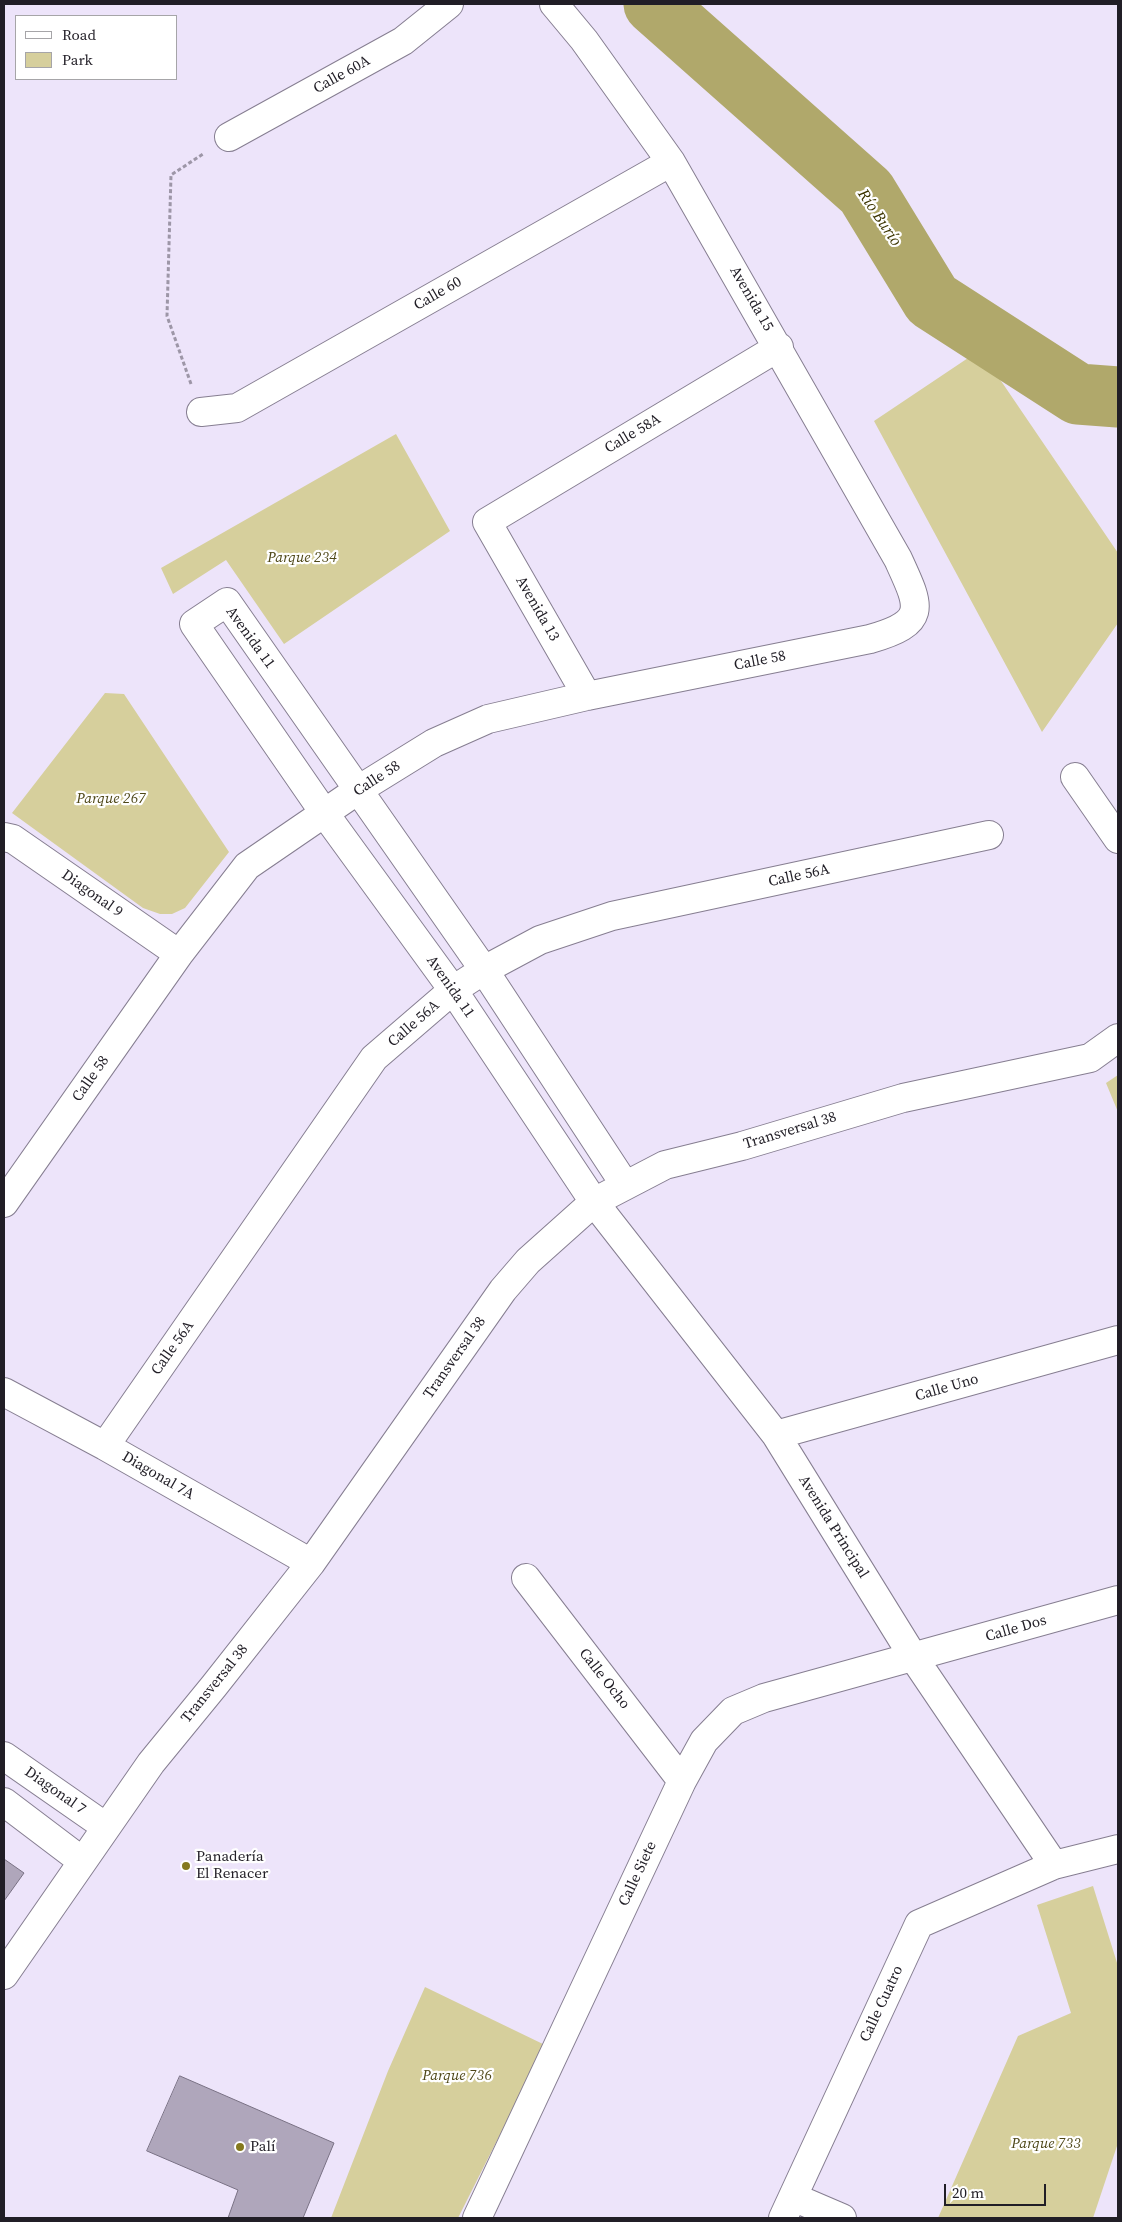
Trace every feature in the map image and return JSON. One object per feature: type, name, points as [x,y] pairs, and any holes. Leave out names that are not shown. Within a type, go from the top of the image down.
[{"type":"street","name":"Calle 60A","points":[[229,137],[403,41],[449,4]]},
{"type":"street","name":"Avenida 15","points":[[554,4],[584,40],[672,162],[898,559],[913,594],[916,612]]},
{"type":"street","name":"Calle 60","points":[[201,412],[238,408],[672,162]]},
{"type":"street","name":"Calle 58A","points":[[486,522],[779,347]]},
{"type":"street","name":"Avenida 13","points":[[486,522],[587,696]]},
{"type":"street","name":"Avenida 11","points":[[594,1202],[453,990],[326,814],[194,624],[227,602],[484,970],[625,1185]]},
{"type":"street","name":"Calle 58","points":[[4,1203],[179,954],[247,866],[326,814],[358,790],[434,743],[488,719],[587,696],[870,639],[889,634],[903,626],[912,619],[916,612]]},
{"type":"street","points":[[1075,777],[1118,839]]},
{"type":"street","name":"Calle 56A","points":[[105,1446],[374,1058],[453,990],[484,970],[540,940],[612,916],[989,835]]},
{"type":"street","name":"Diagonal 9","points":[[4,837],[13,839],[179,954]]},
{"type":"street","name":"Transversal 38","points":[[4,1975],[151,1763],[311,1563],[503,1290],[528,1260],[594,1202],[666,1165],[742,1146],[903,1098],[1090,1058],[1118,1038]]},
{"type":"street","name":"Avenida Principal","points":[[594,1202],[776,1435],[914,1658],[1054,1865]]},
{"type":"street","name":"Calle Uno","points":[[776,1435],[1118,1340]]},
{"type":"street","name":"Diagonal 7A","points":[[4,1392],[105,1446],[311,1563]]},
{"type":"street","name":"Calle Ocho","points":[[526,1578],[682,1781]]},
{"type":"street","name":"Calle Dos","points":[[914,1658],[1118,1600]]},
{"type":"street","name":"Calle Siete","points":[[476,2218],[682,1781],[704,1741],[733,1711],[764,1698],[914,1658]]},
{"type":"street","name":"Diagonal 7","points":[[4,1756],[106,1827]]},
{"type":"street","points":[[4,1802],[82,1860]]},
{"type":"street","name":"Calle Cuatro","points":[[788,2208],[919,1924],[1054,1865],[1118,1849]]},
{"type":"street","points":[[788,2208],[842,2218]]},
{"type":"path","points":[[201,412],[167,316],[171,175],[229,137]]},
{"type":"green space","points":[[980,350],[1118,553],[1118,623],[1042,732],[874,421]]},
{"type":"green space","name":"Parque 234","points":[[396,434],[450,531],[284,644],[226,560],[173,594],[161,568]]},
{"type":"green space","name":"Parque 267","points":[[105,693],[124,694],[229,852],[185,908],[172,914],[160,914],[143,908],[12,813]]},
{"type":"green space","points":[[1118,1075],[1118,1112],[1106,1083]]},
{"type":"green space","name":"Parque 733","points":[[1093,1886],[1118,1966],[1118,2143],[1093,2218],[938,2218],[1018,2036],[1071,2013],[1037,1905]]},
{"type":"green space","name":"Parque 736","points":[[425,1987],[545,2045],[458,2218],[331,2218],[388,2071]]},
{"type":"building","points":[[4,1859],[24,1873],[4,1901]]},
{"type":"building","name":"Palí","points":[[180,2076],[334,2143],[303,2218],[228,2218],[238,2190],[147,2151]]},
{"type":"waterway","name":"Río Burío","points":[[654,4],[866,192],[932,300],[1078,394],[1118,397]]},
{"type":"place","name":"Panadería El Renacer","points":[[186,1866]]},
{"type":"place","name":"Palí","points":[[240,2147]]}]
